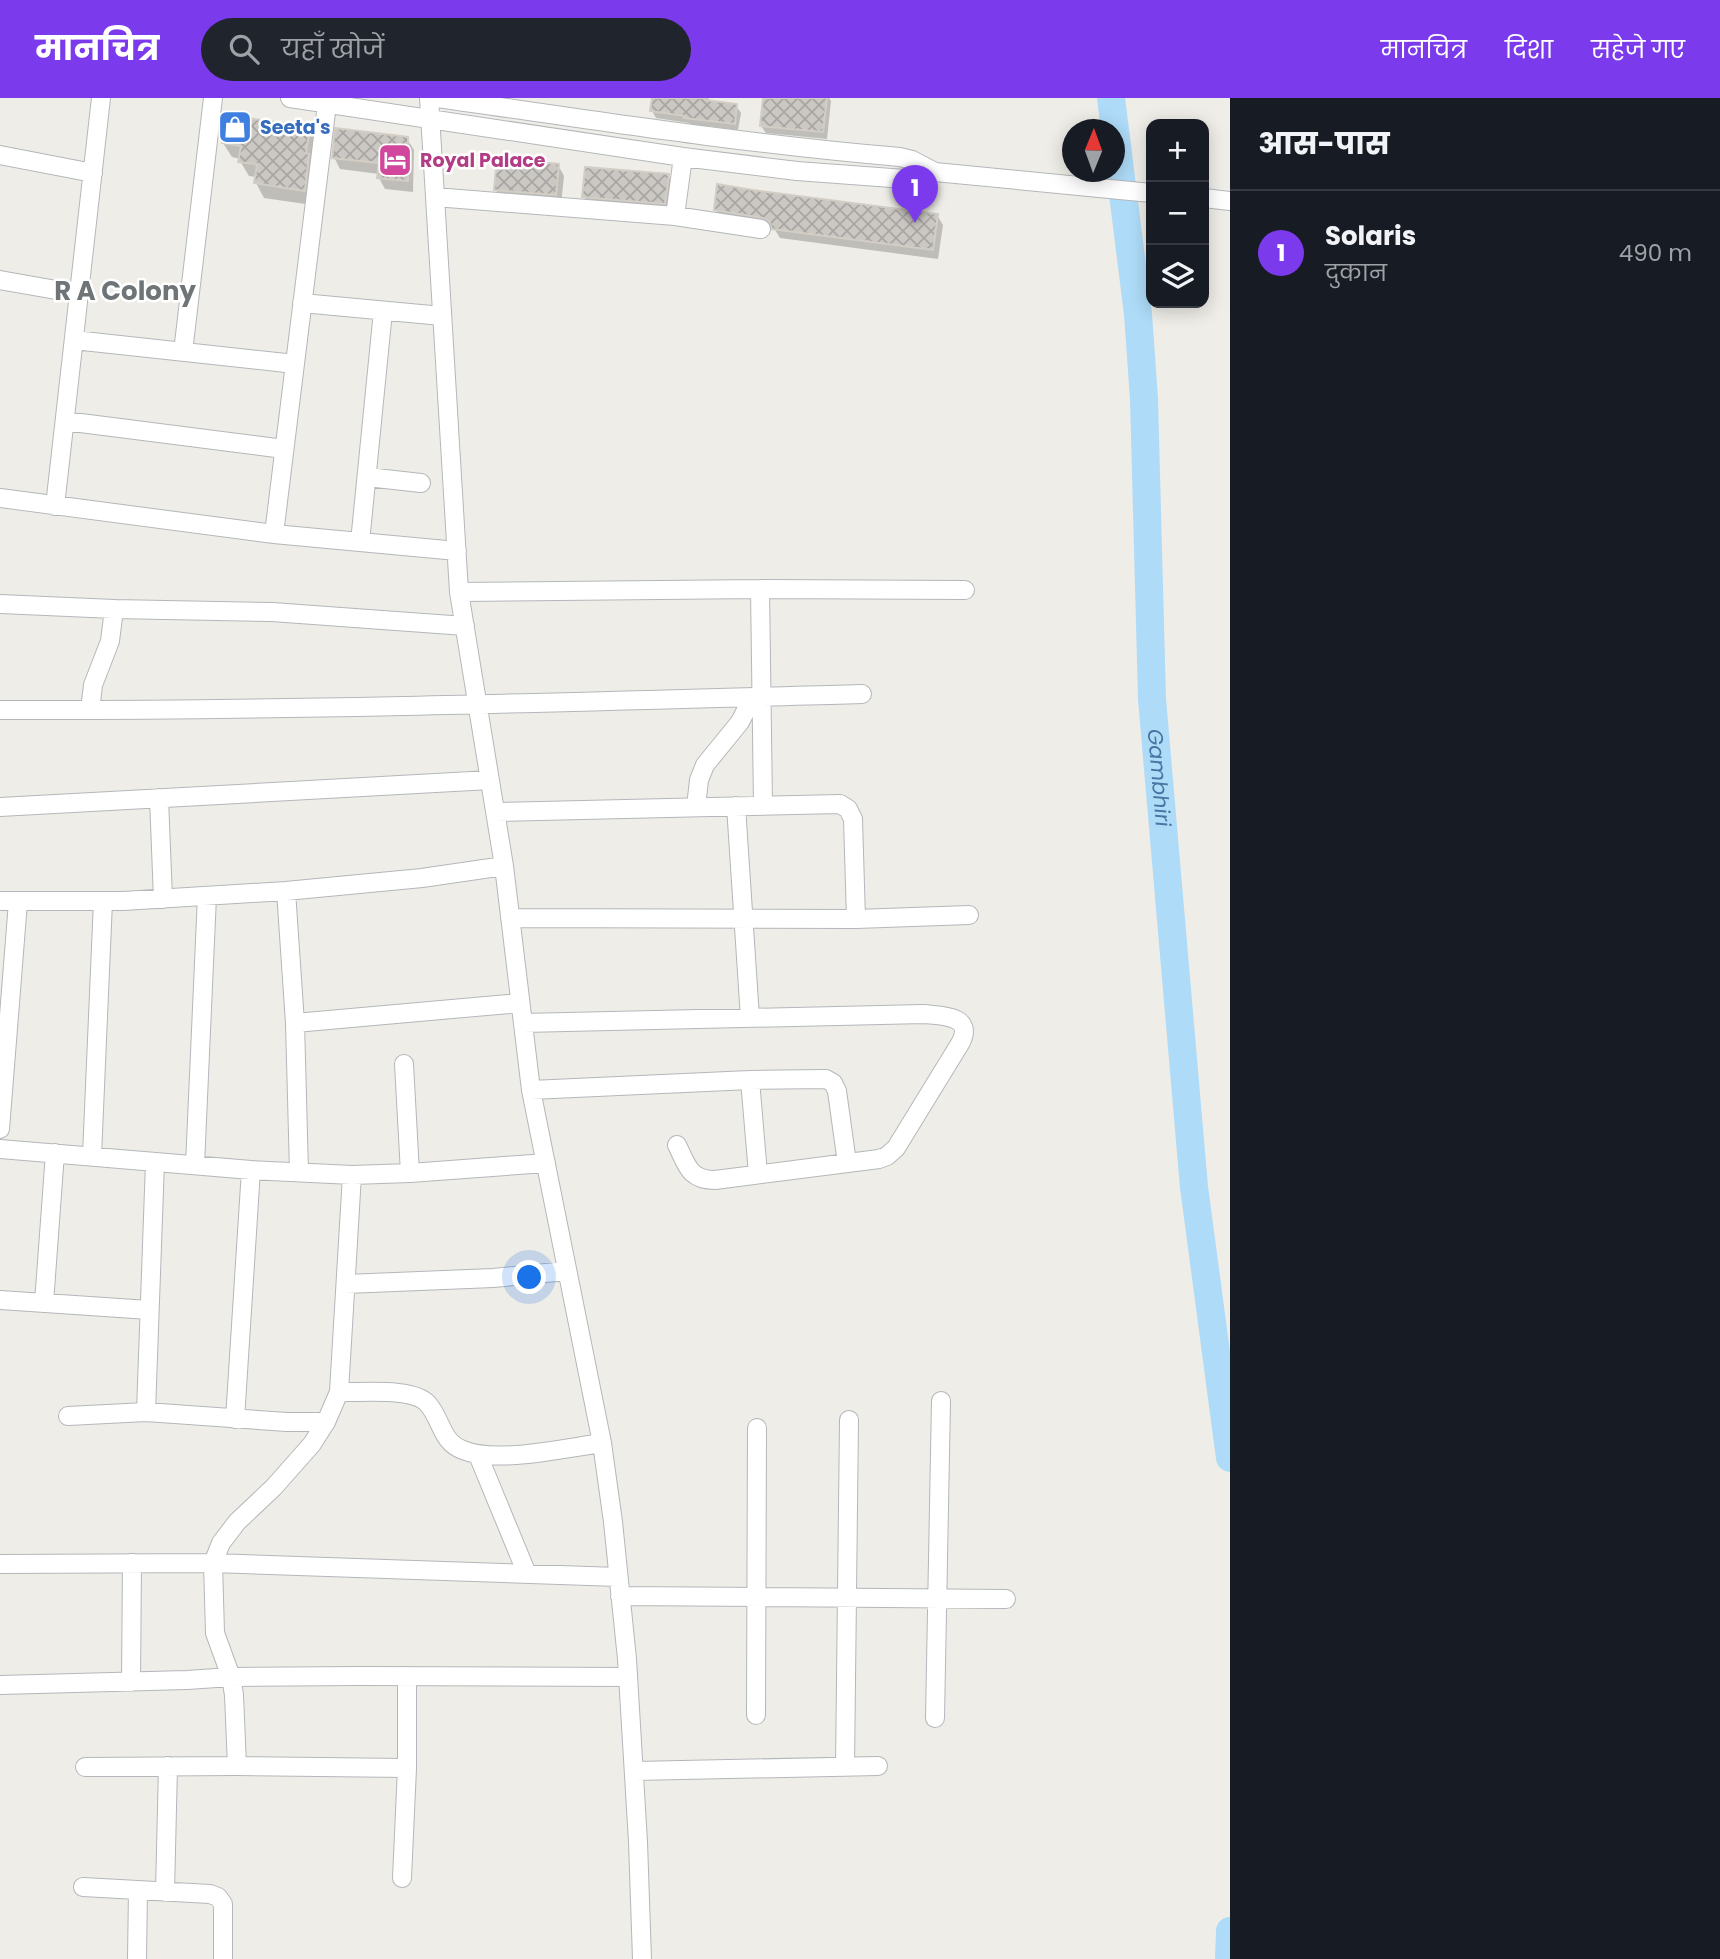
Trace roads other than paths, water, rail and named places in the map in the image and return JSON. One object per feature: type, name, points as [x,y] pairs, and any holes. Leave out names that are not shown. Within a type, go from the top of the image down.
[{"type":"street","points":[[55,506],[101,98]]},
{"type":"street","points":[[183,352],[213,98]]},
{"type":"street","points":[[290,98],[683,157],[797,171],[899,179],[935,172],[1146,193]]},
{"type":"street","points":[[429,98],[459,592],[504,866],[531,1090],[602,1443],[628,1677],[642,1959]]},
{"type":"street","points":[[438,98],[738,141],[900,157],[935,172]]},
{"type":"street","points":[[274,534],[327,104]]},
{"type":"street","points":[[0,155],[93,173]]},
{"type":"street","points":[[675,216],[683,157]]},
{"type":"street","points":[[435,197],[675,216],[761,229]]},
{"type":"street","points":[[1209,199],[1230,201]]},
{"type":"street","points":[[0,280],[79,294]]},
{"type":"street","points":[[302,303],[442,316]]},
{"type":"street","points":[[360,542],[383,312]]},
{"type":"street","points":[[74,340],[295,364]]},
{"type":"street","points":[[65,421],[284,449]]},
{"type":"street","points":[[367,477],[421,483]]},
{"type":"street","points":[[0,498],[274,534],[457,551]]},
{"type":"street","points":[[760,589],[756,697],[763,805]]},
{"type":"street","points":[[459,592],[965,590]]},
{"type":"street","points":[[0,604],[272,612],[465,626]]},
{"type":"street","points":[[90,710],[93,685],[108,651],[114,609]]},
{"type":"street","points":[[0,710],[478,705],[862,694]]},
{"type":"street","points":[[696,807],[699,780],[705,765],[740,722],[756,697]]},
{"type":"street","points":[[0,807],[490,780]]},
{"type":"street","points":[[159,798],[163,899]]},
{"type":"street","points":[[495,812],[840,804],[848,808],[853,818],[856,919]]},
{"type":"street","points":[[736,806],[750,1018]]},
{"type":"street","points":[[0,1129],[9,901],[163,899],[286,891],[422,878],[504,866]]},
{"type":"street","points":[[286,891],[295,1023],[299,1172]]},
{"type":"street","points":[[195,1165],[207,896]]},
{"type":"street","points":[[92,1157],[103,901]]},
{"type":"street","points":[[510,918],[856,919],[969,915]]},
{"type":"street","points":[[295,1023],[520,1003]]},
{"type":"street","points":[[523,1023],[924,1014],[958,1020],[964,1027],[965,1034],[961,1042],[896,1148],[887,1156],[704,1180],[696,1177],[690,1170],[677,1144]]},
{"type":"street","points":[[404,1064],[410,1174]]},
{"type":"street","points":[[531,1090],[826,1079],[833,1083],[838,1091],[847,1163]]},
{"type":"street","points":[[750,1080],[758,1174]]},
{"type":"street","points":[[0,1149],[251,1170],[352,1175],[410,1174],[545,1163]]},
{"type":"street","points":[[44,1303],[55,1153]]},
{"type":"street","points":[[146,1412],[155,1162]]},
{"type":"street","points":[[235,1419],[251,1170]]},
{"type":"street","points":[[237,1766],[234,1695],[231,1677],[215,1633],[213,1563],[222,1543],[237,1522],[274,1487],[312,1444],[326,1422],[339,1392],[352,1175]]},
{"type":"street","points":[[346,1284],[493,1278],[567,1271]]},
{"type":"street","points":[[0,1300],[149,1310]]},
{"type":"street","points":[[339,1392],[416,1396],[428,1404],[447,1440],[461,1450],[478,1455],[501,1457],[602,1443]]},
{"type":"street","points":[[935,1718],[941,1401]]},
{"type":"street","points":[[68,1416],[146,1412],[286,1422],[326,1422]]},
{"type":"street","points":[[845,1766],[849,1420]]},
{"type":"street","points":[[756,1715],[757,1428]]},
{"type":"street","points":[[478,1455],[527,1574]]},
{"type":"street","points":[[131,1563],[131,1682]]},
{"type":"street","points":[[0,1564],[213,1563],[618,1577]]},
{"type":"street","points":[[620,1596],[1006,1599]]},
{"type":"street","points":[[402,1878],[408,1768],[407,1676]]},
{"type":"street","points":[[0,1685],[231,1677],[628,1677]]},
{"type":"street","points":[[166,1892],[168,1766]]},
{"type":"street","points":[[634,1771],[878,1766]]},
{"type":"street","points":[[85,1767],[408,1768]]},
{"type":"street","points":[[83,1886],[210,1894],[218,1897],[223,1904],[223,1959]]},
{"type":"street","points":[[137,1959],[138,1890]]},
{"type":"waterway","name":"Gambhiri","points":[[1111,98],[1138,314],[1144,399],[1152,699],[1194,1187],[1230,1458]]},
{"type":"waterway","name":"Gambhiri","points":[[1229,1959],[1230,1931]]},
{"type":"place","name":"Seeta's","points":[[235,127]]},
{"type":"place","name":"Royal Palace","points":[[395,160]]},
{"type":"place","name":"Solaris","points":[[915,223]]},
{"type":"district","name":"R A Colony","points":[[125,291]]}]
